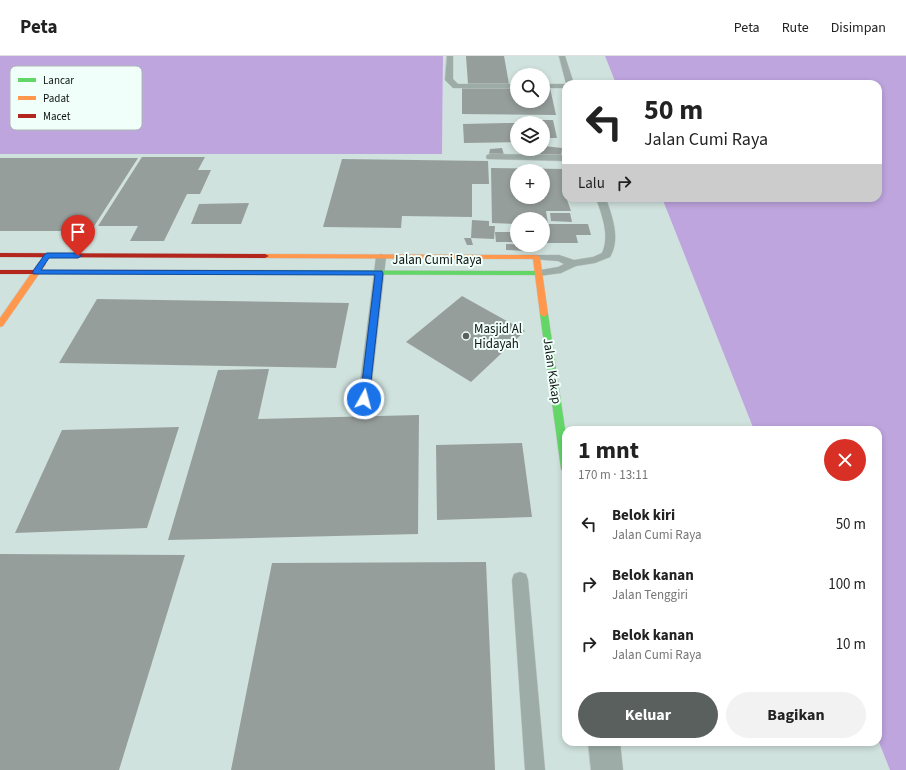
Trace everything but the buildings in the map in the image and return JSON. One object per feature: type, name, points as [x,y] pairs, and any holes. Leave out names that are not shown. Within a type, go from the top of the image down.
[{"type":"street","name":"Jalan Cumi Raya","points":[[0,255],[536,257]]},
{"type":"street","points":[[0,324],[47,255]]},
{"type":"street","points":[[206,273],[213,256]]},
{"type":"street","name":"Jalan Kakap","points":[[536,257],[562,440]]},
{"type":"street","name":"Jalan Cumi Raya","points":[[0,272],[539,273]]},
{"type":"street","points":[[604,746],[607,770]]},
{"type":"lane","points":[[450,56],[449,80],[453,84],[461,87],[510,86]]},
{"type":"lane","points":[[562,56],[569,80]]},
{"type":"lane","points":[[550,86],[562,86]]},
{"type":"lane","points":[[490,157],[562,158]]},
{"type":"lane","points":[[536,257],[559,258],[573,262],[595,260],[606,255],[610,246],[610,226],[602,202]]},
{"type":"lane","points":[[364,399],[381,257]]},
{"type":"lane","points":[[539,273],[561,270],[573,262]]},
{"type":"lane","points":[[520,580],[535,770]]},
{"type":"shaded area","points":[[0,56],[443,56],[442,154],[0,154]]},
{"type":"shaded area","points":[[443,56],[605,56],[614,80],[562,80],[562,202],[664,202],[752,426],[562,426],[562,746],[880,746],[890,770],[0,770],[0,154],[442,154]]},
{"type":"shaded area","points":[[605,56],[906,56],[906,770],[890,770],[880,746],[882,746],[882,426],[752,426],[664,202],[882,202],[882,80],[614,80]]},
{"type":"traffic: fast","points":[[199,272],[539,273]]},
{"type":"traffic: fast","points":[[544,314],[562,441]]},
{"type":"traffic: slow","points":[[265,256],[536,257],[544,314]]},
{"type":"traffic: slow","points":[[0,324],[42,264]]},
{"type":"traffic: jam","points":[[0,255],[265,256]]},
{"type":"traffic: jam","points":[[0,272],[199,272]]},
{"type":"place","name":"Masjid Al Hidayah","points":[[466,336]]},
{"type":"route","points":[[78,256],[47,255],[36,272],[379,273],[364,399]]}]
